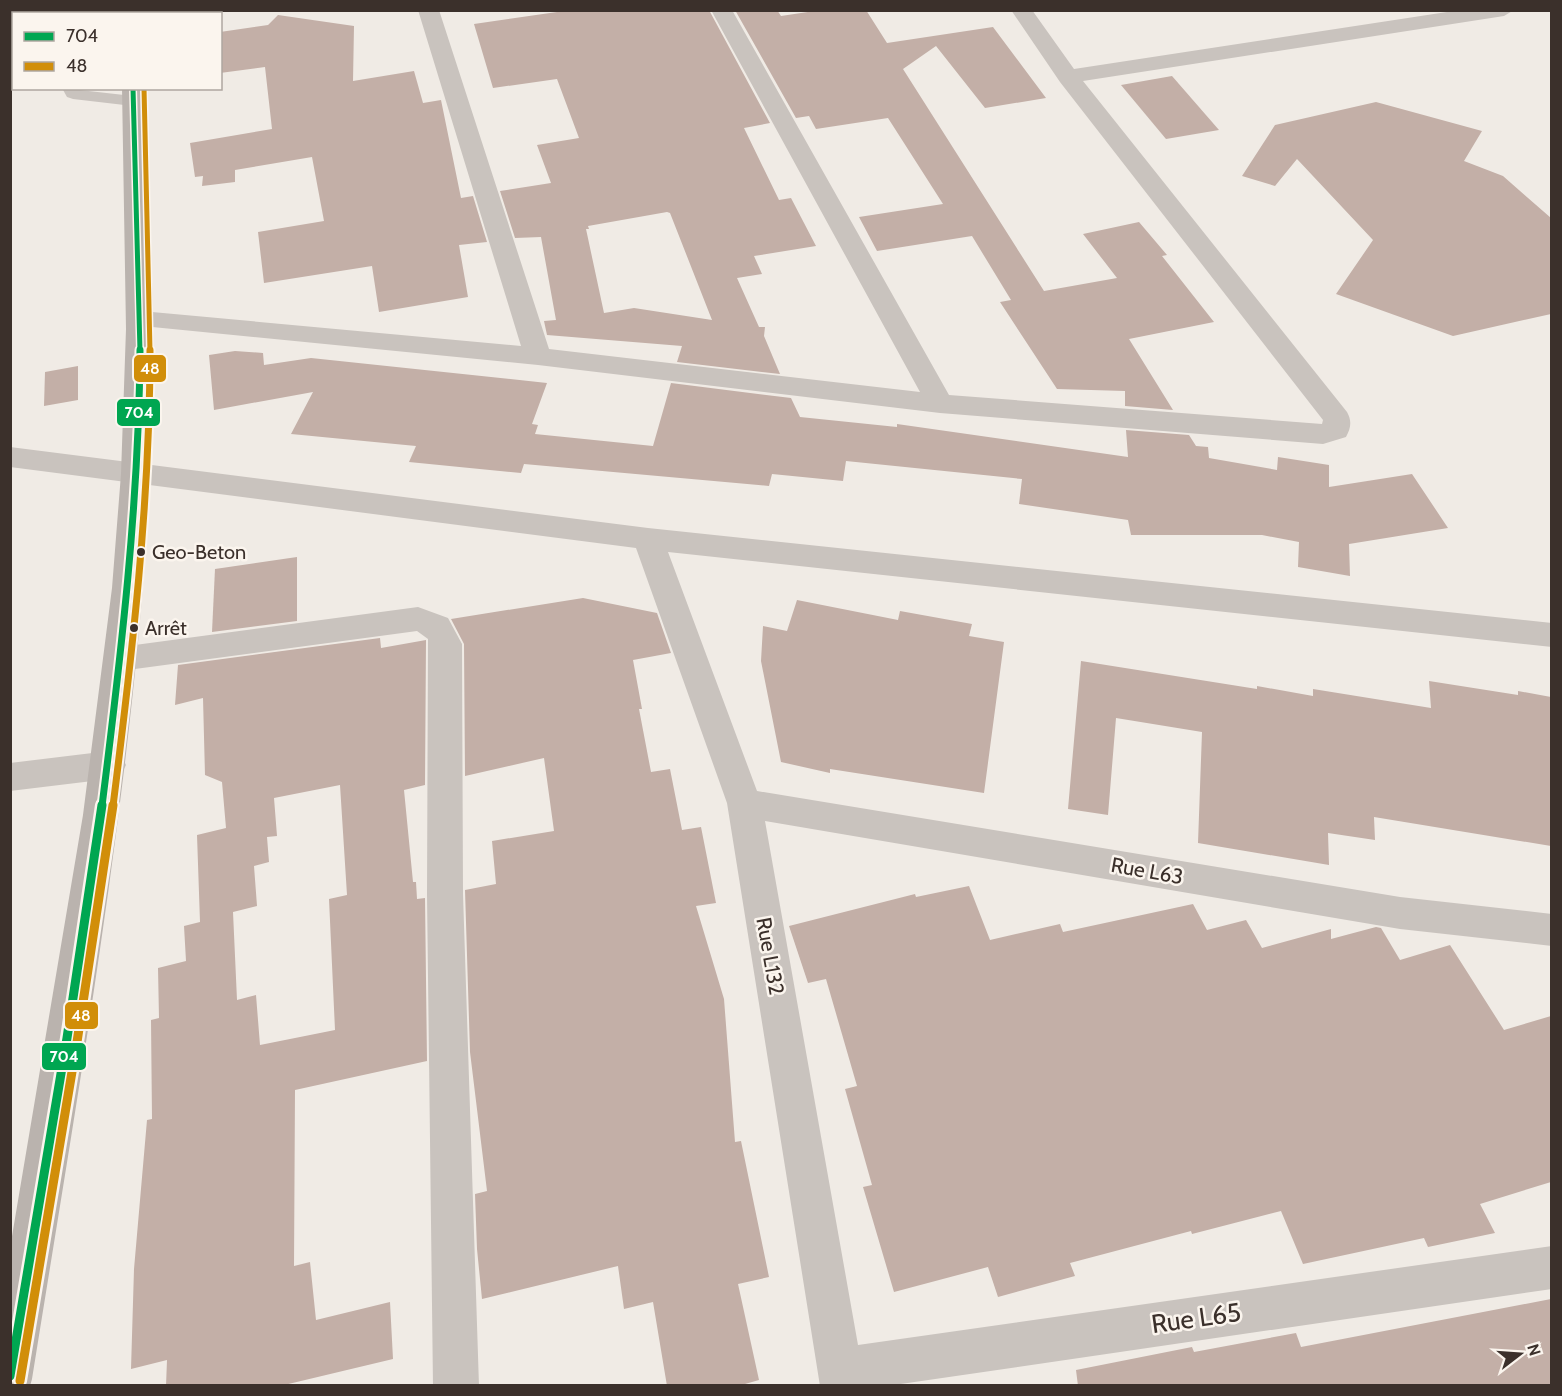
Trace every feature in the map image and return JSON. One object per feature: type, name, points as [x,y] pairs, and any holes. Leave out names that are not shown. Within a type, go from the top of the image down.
[{"type":"street","points":[[428,10],[538,356]]},
{"type":"street","points":[[721,10],[940,404]]},
{"type":"street","points":[[141,319],[538,356],[940,404],[1323,434],[1336,430],[1337,419],[1068,77],[1021,10]]},
{"type":"street","points":[[1068,77],[1504,10]]},
{"type":"street","points":[[10,1379],[109,765],[120,659],[136,474],[141,319],[133,95]]},
{"type":"street","points":[[10,457],[648,539],[1551,635]]},
{"type":"street","name":"Rue L132","points":[[648,539],[744,803],[842,1378]]},
{"type":"street","points":[[120,659],[418,619],[435,624],[443,632],[446,644],[445,894],[456,1386]]},
{"type":"street","points":[[10,777],[109,765]]},
{"type":"street","name":"Rue L63","points":[[744,803],[1400,913],[1551,930]]},
{"type":"street","name":"Rue L65","points":[[842,1378],[1551,1267]]},
{"type":"lane","points":[[71,90],[73,94],[133,95]]},
{"type":"building","points":[[571,10],[709,10],[770,123],[744,128],[779,200],[791,198],[816,246],[754,256],[762,274],[737,278],[759,327],[765,327],[764,336],[780,374],[677,362],[682,346],[547,335],[544,321],[556,320],[541,237],[515,238],[500,191],[551,183],[537,145],[579,138],[557,79],[493,88],[474,24]],"holes":[[[670,213],[712,320],[634,308],[604,313],[586,229],[589,229],[588,226]]]},
{"type":"building","points":[[735,10],[777,10],[781,16],[821,10],[866,10],[887,43],[993,27],[1046,98],[985,108],[936,46],[903,69],[1044,291],[1117,278],[1083,234],[1139,222],[1167,255],[1162,256],[1214,322],[1129,339],[1173,410],[1125,406],[1125,391],[1057,389],[1000,302],[1011,300],[972,236],[877,251],[859,217],[943,204],[888,118],[816,129],[809,116],[796,118]]},
{"type":"building","points":[[278,15],[354,26],[353,81],[414,71],[423,103],[441,100],[461,198],[473,196],[487,242],[459,245],[468,297],[379,312],[372,266],[264,283],[258,232],[324,221],[312,157],[235,170],[235,182],[202,186],[203,176],[195,177],[190,143],[272,129],[265,67],[222,73],[222,32],[268,25]]},
{"type":"building","points":[[1172,76],[1219,130],[1166,139],[1121,85]]},
{"type":"building","points":[[1376,102],[1482,131],[1464,161],[1503,176],[1551,218],[1551,314],[1453,336],[1336,294],[1373,240],[1297,159],[1275,186],[1242,176],[1275,125]]},
{"type":"building","points":[[235,351],[263,353],[264,365],[311,358],[547,383],[532,424],[538,425],[535,434],[653,446],[671,383],[791,398],[800,417],[897,427],[897,424],[1128,457],[1126,430],[1189,435],[1196,446],[1208,447],[1209,458],[1277,470],[1278,457],[1329,465],[1329,487],[1412,474],[1448,528],[1349,544],[1350,576],[1298,567],[1299,542],[1262,535],[1131,535],[1128,520],[1019,504],[1022,479],[846,461],[843,481],[772,474],[769,486],[524,464],[521,473],[409,462],[416,446],[291,434],[313,392],[214,410],[209,355]]},
{"type":"building","points":[[78,366],[78,400],[44,406],[45,372]]},
{"type":"building","points":[[297,557],[297,621],[212,632],[215,569]]},
{"type":"building","points":[[583,598],[657,613],[671,653],[633,660],[642,709],[639,709],[651,772],[670,769],[682,830],[701,827],[716,903],[696,906],[724,999],[735,1142],[741,1141],[769,1277],[738,1284],[759,1380],[738,1386],[667,1386],[653,1302],[624,1309],[618,1266],[482,1299],[475,1194],[487,1191],[470,1052],[465,890],[496,884],[492,841],[554,831],[544,758],[465,776],[464,644],[451,619]]},
{"type":"building","points":[[797,600],[898,620],[900,611],[972,624],[969,636],[1004,642],[984,793],[830,769],[830,773],[781,762],[761,661],[763,626],[787,631]]},
{"type":"building","points":[[380,638],[381,648],[426,640],[425,785],[404,790],[413,882],[416,882],[417,899],[425,898],[427,1061],[295,1090],[294,1266],[310,1262],[316,1320],[390,1302],[393,1359],[280,1386],[166,1386],[167,1360],[131,1369],[134,1269],[147,1120],[152,1119],[151,1020],[159,1018],[158,968],[186,961],[184,926],[200,922],[197,835],[226,828],[222,782],[205,775],[203,698],[175,705],[178,665]],"holes":[[[340,785],[347,895],[329,899],[335,1030],[260,1045],[256,995],[237,1000],[233,912],[257,906],[254,866],[269,862],[267,837],[277,836],[274,798]]]},
{"type":"building","points":[[1081,661],[1257,689],[1257,686],[1313,696],[1313,689],[1431,708],[1429,681],[1518,695],[1518,691],[1551,697],[1551,846],[1374,817],[1375,840],[1328,833],[1329,865],[1198,843],[1202,732],[1116,718],[1108,815],[1068,809]]},
{"type":"building","points":[[969,886],[990,940],[1060,924],[1063,932],[1193,904],[1207,930],[1246,920],[1262,948],[1331,929],[1331,939],[1376,927],[1381,928],[1400,960],[1450,945],[1504,1030],[1551,1016],[1551,1182],[1480,1204],[1495,1233],[1428,1247],[1424,1238],[1303,1264],[1281,1211],[1192,1234],[1191,1231],[1070,1263],[1075,1276],[998,1297],[988,1267],[894,1292],[863,1187],[872,1185],[845,1089],[857,1086],[826,979],[808,983],[789,926],[915,894],[916,897]]},
{"type":"building","points":[[1551,1299],[1551,1386],[1078,1386],[1076,1370],[1192,1347],[1194,1352],[1296,1333],[1301,1347]]},
{"type":"transit line","name":"704","points":[[10,1376],[85,926],[116,700],[127,586],[136,473],[139,377],[139,280],[133,90]]},
{"type":"transit line","name":"48","points":[[20,1381],[112,816],[138,588],[147,474],[150,378],[150,281],[144,90]]},
{"type":"place","name":"Geo-Beton","points":[[141,552]]},
{"type":"place","name":"Arrêt","points":[[134,628]]}]
